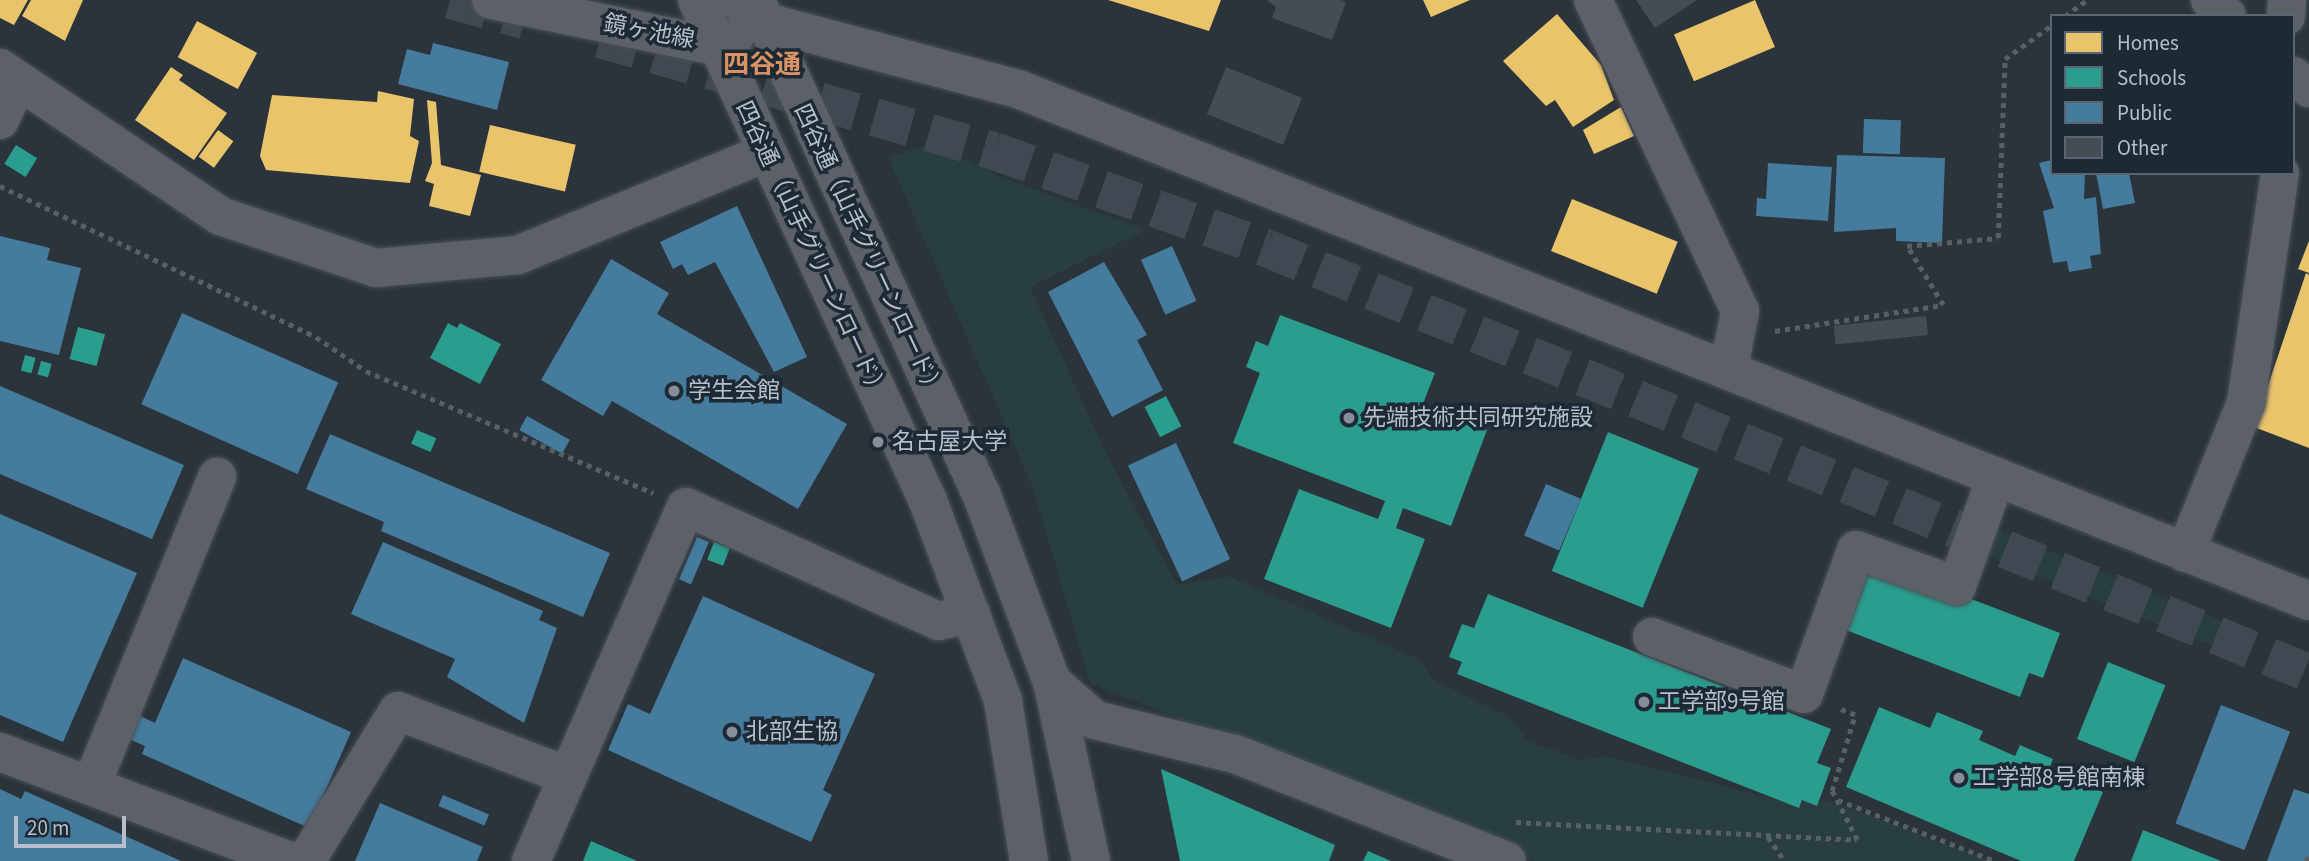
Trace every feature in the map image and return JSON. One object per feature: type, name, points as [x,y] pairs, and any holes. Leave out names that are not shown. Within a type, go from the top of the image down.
[{"type":"street","name":"鏡ヶ池線","points":[[491,0],[716,46],[761,11]]},
{"type":"street","name":"四谷通 （山手グリーンロード）","points":[[697,0],[765,153],[928,501],[1003,701],[1029,861]]},
{"type":"street","points":[[736,0],[761,11],[1018,89],[1732,353],[1996,477],[2309,601]]},
{"type":"street","points":[[1593,0],[1740,311],[1732,353]]},
{"type":"street","points":[[2210,0],[2225,14]]},
{"type":"street","name":"四谷通（山手グリーンロード）","points":[[761,11],[982,496],[1052,682],[1091,861]]},
{"type":"street","points":[[0,120],[9,74],[220,216],[376,268],[518,255],[765,153]]},
{"type":"street","points":[[2185,553],[2246,403],[2280,175]]},
{"type":"street","points":[[90,786],[217,477]]},
{"type":"street","points":[[1652,637],[1804,694],[1856,550],[1957,586],[1996,477]]},
{"type":"street","points":[[531,861],[686,507],[938,621],[971,614]]},
{"type":"street","points":[[1052,682],[1096,720],[1235,754],[1507,861]]},
{"type":"street","points":[[306,861],[398,711],[568,776]]},
{"type":"street","points":[[0,752],[290,861]]},
{"type":"path","points":[[2068,14],[2087,0]]},
{"type":"path","points":[[1732,353],[1943,305],[1907,246],[1998,238],[2005,59],[2050,26]]},
{"type":"path","points":[[0,186],[316,337],[366,371],[686,507]]},
{"type":"path","points":[[1502,821],[1857,840],[1832,790],[1855,715],[1804,694]]},
{"type":"path","points":[[1837,800],[1994,861]]},
{"type":"path","points":[[1768,836],[1785,861]]},
{"type":"path","points":[[2306,861],[2309,854]]},
{"type":"green space","points":[[933,143],[1003,178],[1146,230],[1030,287],[1106,453],[1177,585],[1228,576],[1421,660],[1432,679],[1510,717],[1528,741],[1581,760],[1606,756],[1786,802],[1831,801],[1992,861],[1535,861],[1090,683],[1033,488],[888,157]]},
{"type":"green space","points":[[1980,522],[2215,618],[2256,639],[2224,650],[2002,563],[1987,553]]},
{"type":"building: Homes","points":[[0,0],[28,0],[14,25],[0,18]]},
{"type":"building: Homes","points":[[31,0],[83,0],[65,41],[22,16]]},
{"type":"building: Homes","points":[[1108,0],[1221,0],[1209,31]]},
{"type":"building: Homes","points":[[1423,0],[1470,0],[1431,17]]},
{"type":"building: Homes","points":[[1755,0],[1775,47],[1694,81],[1674,34]]},
{"type":"building: Homes","points":[[1557,14],[1601,65],[1614,100],[1573,127],[1555,100],[1546,106],[1503,61]]},
{"type":"building: Homes","points":[[197,21],[257,53],[238,89],[178,57]]},
{"type":"building: Homes","points":[[171,67],[183,75],[179,80],[227,113],[194,160],[135,120]]},
{"type":"building: Homes","points":[[378,91],[414,99],[410,136],[419,141],[410,183],[266,170],[260,156],[272,95],[377,102]]},
{"type":"building: Homes","points":[[427,100],[436,102],[441,165],[481,175],[470,216],[429,206],[434,184],[425,181],[432,163]]},
{"type":"building: Homes","points":[[1621,107],[1634,136],[1594,154],[1583,130]]},
{"type":"building: Homes","points":[[490,125],[576,145],[565,192],[479,172]]},
{"type":"building: Homes","points":[[218,130],[233,141],[214,168],[199,157]]},
{"type":"building: Homes","points":[[1572,199],[1678,242],[1657,294],[1551,251]]},
{"type":"building: Homes","points":[[2309,241],[2309,273],[2298,269]]},
{"type":"building: Homes","points":[[2306,273],[2309,275],[2309,448],[2254,427]]},
{"type":"building: Schools","points":[[16,145],[37,158],[26,177],[4,164]]},
{"type":"building: Schools","name":"先端技術共同研究施設","points":[[1280,315],[1435,373],[1422,406],[1487,430],[1451,526],[1403,508],[1396,528],[1425,539],[1391,628],[1264,579],[1299,489],[1378,519],[1385,501],[1233,443],[1260,373],[1246,367],[1256,341],[1268,346]]},
{"type":"building: Schools","points":[[448,323],[457,328],[460,323],[501,344],[480,384],[430,358]]},
{"type":"building: Schools","points":[[78,327],[105,334],[97,366],[69,359]]},
{"type":"building: Schools","points":[[25,355],[36,358],[31,373],[21,370]]},
{"type":"building: Schools","points":[[41,361],[52,364],[48,377],[37,375]]},
{"type":"building: Schools","points":[[1166,396],[1181,426],[1160,437],[1145,407]]},
{"type":"building: Schools","points":[[417,430],[436,438],[430,452],[411,444]]},
{"type":"building: Schools","points":[[1608,432],[1699,469],[1643,608],[1552,571]]},
{"type":"building: Schools","points":[[714,542],[730,548],[723,566],[707,560]]},
{"type":"building: Schools","points":[[1864,558],[2060,633],[2043,678],[2029,673],[2020,697],[1838,627]]},
{"type":"building: Schools","name":"工学部9号館","points":[[1488,594],[1831,729],[1817,763],[1831,768],[1817,806],[1802,800],[1799,808],[1457,674],[1462,662],[1449,657],[1462,624],[1474,628]]},
{"type":"building: Schools","points":[[2108,662],[2165,685],[2134,762],[2077,739]]},
{"type":"building: Schools","name":"工学部8号館南棟","points":[[1879,707],[1930,728],[1937,712],[1983,731],[1979,740],[2015,756],[2020,745],[2053,759],[2049,769],[2103,792],[2074,861],[2021,861],[1846,787]]},
{"type":"building: Schools","points":[[1161,769],[1335,845],[1329,861],[1180,861]]},
{"type":"building: Schools","points":[[2143,830],[2221,861],[2131,861]]},
{"type":"building: Schools","points":[[591,841],[637,861],[583,861]]},
{"type":"building: Schools","points":[[1368,851],[1391,861],[1363,861]]},
{"type":"building: Public","points":[[433,43],[509,62],[497,110],[398,84],[407,49],[430,55]]},
{"type":"building: Public","points":[[1864,119],[1901,120],[1900,154],[1863,153]]},
{"type":"building: Public","points":[[1837,155],[1945,158],[1942,243],[1896,241],[1896,228],[1834,232]]},
{"type":"building: Public","points":[[2050,160],[2050,175],[2085,175],[2084,199],[2096,197],[2101,254],[2090,256],[2092,268],[2069,272],[2067,261],[2053,263],[2043,211],[2054,208],[2039,163]]},
{"type":"building: Public","points":[[1768,163],[1832,167],[1828,221],[1756,216],[1757,198],[1766,199]]},
{"type":"building: Public","points":[[2096,175],[2129,175],[2135,203],[2103,209]]},
{"type":"building: Public","points":[[737,206],[807,357],[774,372],[715,262],[688,275],[682,264],[673,269],[660,242]]},
{"type":"building: Public","points":[[0,236],[50,248],[47,260],[81,268],[59,355],[0,341]]},
{"type":"building: Public","points":[[1172,246],[1196,301],[1165,315],[1141,260]]},
{"type":"building: Public","name":"学生会館","points":[[611,259],[669,293],[657,314],[847,424],[798,509],[612,401],[603,416],[541,380]]},
{"type":"building: Public","points":[[1104,262],[1147,335],[1137,340],[1163,390],[1112,417],[1048,292]]},
{"type":"building: Public","points":[[182,313],[338,383],[298,474],[141,404]]},
{"type":"building: Public","points":[[0,386],[184,465],[152,539],[0,474]]},
{"type":"building: Public","points":[[527,416],[570,440],[562,454],[519,430]]},
{"type":"building: Public","points":[[330,434],[610,553],[583,617],[381,531],[384,522],[306,489]]},
{"type":"building: Public","points":[[1176,443],[1230,559],[1182,581],[1128,465]]},
{"type":"building: Public","points":[[1546,484],[1581,499],[1559,550],[1524,536]]},
{"type":"building: Public","points":[[0,514],[137,573],[63,742],[0,715]]},
{"type":"building: Public","points":[[697,537],[709,542],[691,584],[679,579]]},
{"type":"building: Public","points":[[383,542],[543,611],[539,620],[557,628],[524,723],[447,677],[455,659],[351,614]]},
{"type":"building: Public","name":"北部生協","points":[[703,596],[875,674],[823,790],[832,795],[811,842],[608,750],[628,704],[650,714]]},
{"type":"building: Public","points":[[183,658],[351,732],[309,828],[142,754],[145,746],[124,737],[134,713],[155,723]]},
{"type":"building: Public","points":[[2221,705],[2290,732],[2245,850],[2175,824]]},
{"type":"building: Public","points":[[0,789],[21,799],[25,791],[181,861],[0,861]]},
{"type":"building: Public","points":[[2294,789],[2309,794],[2309,861],[2267,861]]},
{"type":"building: Public","points":[[443,795],[489,815],[484,826],[438,806]]},
{"type":"building: Public","points":[[380,803],[483,847],[477,861],[355,861]]},
{"type":"building: Other","points":[[1267,0],[1346,2],[1332,40],[1272,18],[1276,7]]},
{"type":"building: Other","points":[[1636,0],[1697,0],[1655,28]]},
{"type":"building: Other","points":[[1226,67],[1302,98],[1283,145],[1207,114]]},
{"type":"building: Other","points":[[1926,316],[1928,335],[1835,345],[1834,326]]},
{"type":"tunnel","points":[[450,0],[524,20]]},
{"type":"tunnel","points":[[600,39],[994,151],[1266,248],[2309,673]]},
{"type":"place","name":"学生会館","points":[[674,391]]},
{"type":"place","name":"先端技術共同研究施設","points":[[1349,418]]},
{"type":"place","name":"名古屋大学","points":[[878,442]]},
{"type":"place","name":"工学部9号館","points":[[1644,702]]},
{"type":"place","name":"北部生協","points":[[732,732]]},
{"type":"place","name":"工学部8号館南棟","points":[[1959,778]]},
{"type":"district","name":"四谷通","points":[[762,65]]}]
